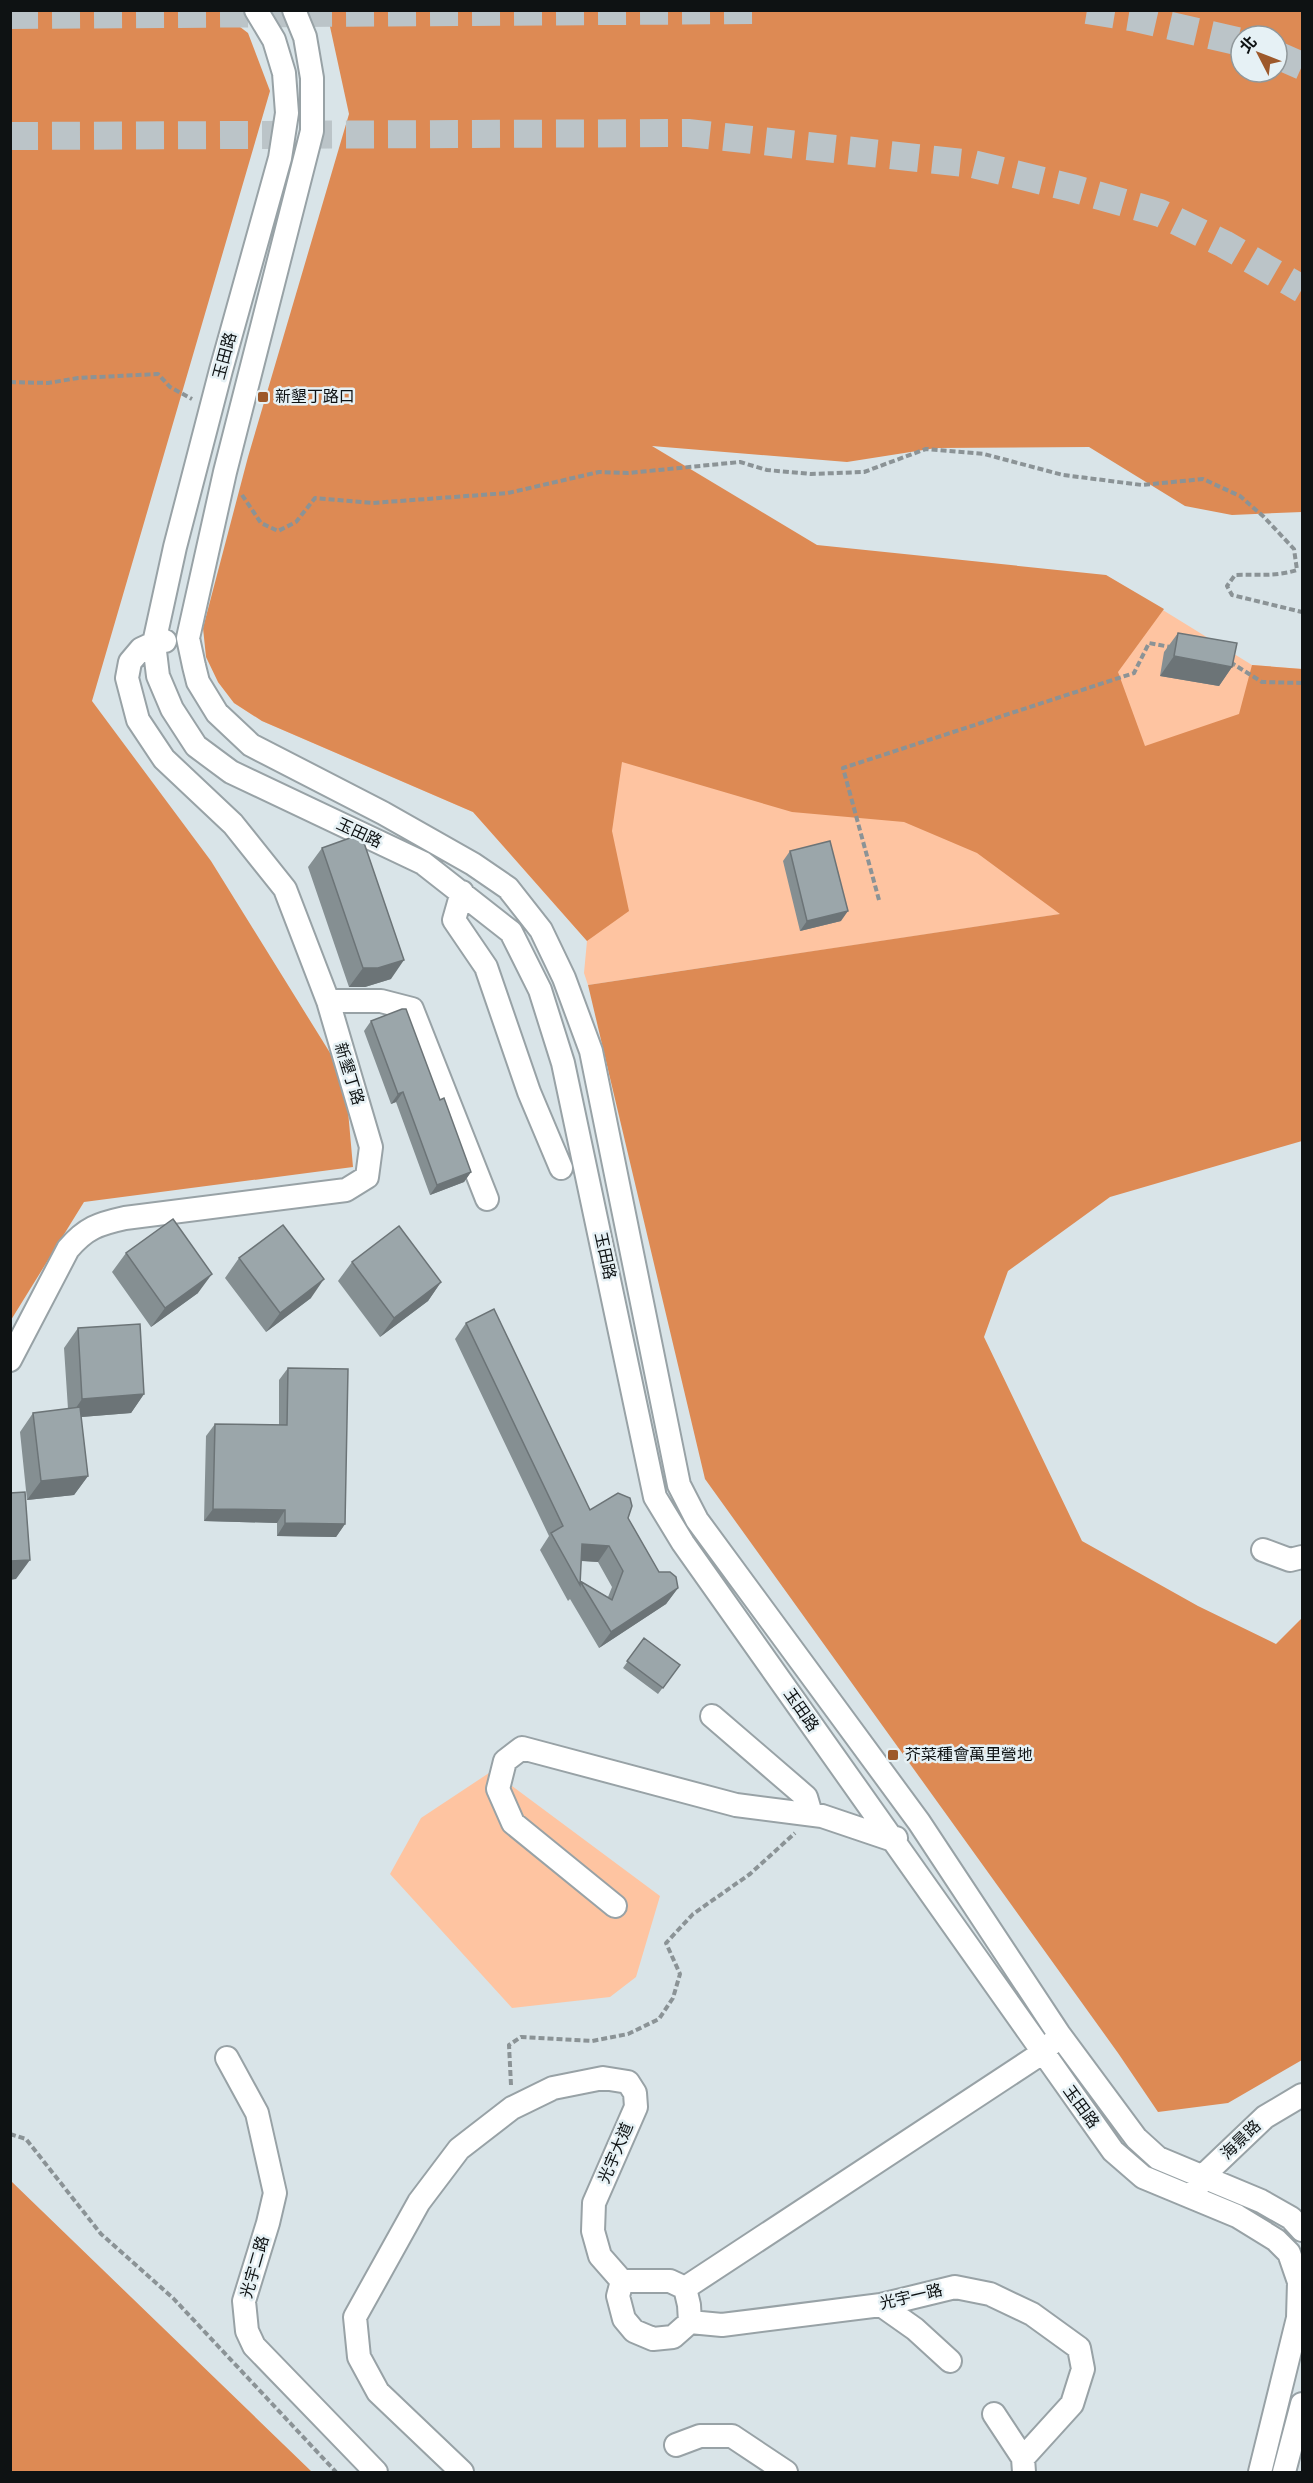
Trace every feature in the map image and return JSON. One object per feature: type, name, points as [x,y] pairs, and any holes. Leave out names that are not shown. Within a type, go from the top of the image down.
[{"type":"street","name":"玉田路","points":[[256,10],[278,51],[284,74],[287,113],[280,158],[175,548],[154,643],[158,676],[172,709],[196,746],[231,772],[423,863],[511,932],[540,990],[557,1042],[655,1497],[683,1543],[1113,2151],[1143,2177],[1237,2216],[1276,2240],[1289,2253],[1299,2282],[1298,2318],[1260,2472]]},
{"type":"street","name":"玉田路","points":[[294,10],[305,37],[312,78],[312,131],[225,472],[188,638],[198,682],[217,713],[250,745],[383,813],[473,864],[508,888],[541,930],[564,978],[591,1051],[679,1485],[698,1520],[919,1822],[1059,2034],[1136,2138],[1158,2158],[1261,2201],[1291,2218],[1302,2229]]},
{"type":"street","name":"新墾丁路","points":[[10,1360],[68,1249],[81,1234],[100,1224],[125,1218],[346,1190],[367,1177],[371,1147],[328,1002],[285,889],[233,824],[164,759],[138,720],[127,678],[130,662],[141,649],[154,643],[188,638]]},
{"type":"street","points":[[462,892],[454,920],[486,967],[529,1092],[561,1168]]},
{"type":"street","points":[[328,1002],[381,1001],[412,1009],[487,1199]]},
{"type":"street","points":[[1263,1550],[1290,1560],[1302,1557]]},
{"type":"street","points":[[712,1716],[806,1797],[811,1814]]},
{"type":"street","points":[[615,1906],[513,1823],[498,1789],[505,1761],[522,1748],[736,1805],[811,1814],[893,1840],[919,1822]]},
{"type":"street","points":[[685,2288],[1042,2053],[1059,2034]]},
{"type":"street","name":"光宇二路","points":[[227,2058],[257,2113],[275,2193],[244,2301],[247,2331],[254,2346],[376,2472]]},
{"type":"street","name":"光宇大道","points":[[462,2472],[378,2392],[359,2357],[355,2317],[419,2202],[459,2149],[512,2108],[554,2088],[603,2078],[628,2082],[635,2093],[636,2108],[594,2204],[593,2231],[600,2256],[622,2281]]},
{"type":"street","name":"海景路","points":[[1193,2198],[1203,2176],[1265,2117],[1302,2095]]},
{"type":"street","points":[[622,2281],[670,2281],[685,2288],[690,2322],[673,2337],[653,2339],[634,2331],[624,2319],[618,2296],[622,2281]]},
{"type":"street","name":"光宇一路","points":[[690,2322],[722,2325],[881,2305],[955,2287],[978,2290],[1032,2314],[1079,2348],[1083,2369],[1072,2404],[1024,2465]]},
{"type":"street","points":[[881,2305],[915,2329],[950,2361]]},
{"type":"street","points":[[1284,2472],[1302,2404]]},
{"type":"street","points":[[994,2414],[1024,2465]]},
{"type":"street","points":[[676,2445],[700,2436],[732,2436],[786,2472]]},
{"type":"path","points":[[10,382],[48,383],[78,378],[158,374],[170,387],[211,410]]},
{"type":"path","points":[[225,472],[254,516],[261,523],[278,531],[296,522],[315,498],[372,503],[508,493],[599,472],[628,473],[740,462],[778,471],[812,474],[864,472],[926,449],[984,454],[1063,475],[1142,485],[1203,479],[1240,496],[1294,549],[1297,570],[1264,577],[1236,575],[1227,586],[1232,595],[1302,612]]},
{"type":"path","points":[[879,900],[843,768],[1134,673],[1149,643],[1171,647]]},
{"type":"path","points":[[1225,659],[1262,682],[1302,683]]},
{"type":"path","points":[[512,2108],[509,2044],[521,2037],[592,2041],[628,2034],[659,2019],[673,1998],[680,1974],[666,1943],[693,1914],[750,1874],[790,1840],[811,1814]]},
{"type":"path","points":[[10,2134],[26,2139],[100,2234],[173,2298],[336,2472]]},
{"type":"shaded area","points":[[11,11],[219,11],[248,33],[270,91],[92,701],[211,861],[345,1077],[353,1167],[84,1202],[11,1320]]},
{"type":"shaded area","points":[[319,11],[1302,11],[1302,512],[1232,515],[1185,506],[1089,447],[936,448],[847,462],[652,446],[817,545],[1106,575],[1164,609],[1118,672],[1145,746],[1239,714],[1252,665],[1302,669],[1302,1141],[1110,1197],[1008,1271],[984,1337],[1082,1541],[1198,1606],[1276,1644],[1302,1618],[1302,2060],[1228,2103],[1158,2112],[1118,2053],[705,1479],[588,985],[1060,914],[977,853],[904,822],[792,812],[622,762],[612,831],[629,911],[587,941],[473,812],[262,721],[234,703],[218,682],[206,657],[203,628],[248,457],[349,114],[329,22]]},
{"type":"shaded area","points":[[1106,575],[1252,665],[1302,669],[1061,914],[588,985],[584,973],[587,941],[473,812],[262,721],[234,703],[218,682]]},
{"type":"shaded area","points":[[492,1771],[660,1896],[636,1977],[610,1997],[512,2008],[390,1874],[421,1818]]},
{"type":"shaded area","points":[[11,2181],[312,2472],[11,2472]]},
{"type":"building","points":[[1178,633],[1237,643],[1232,667],[1174,656]]},
{"type":"building","points":[[361,834],[404,960],[378,968],[363,968],[322,848]]},
{"type":"building","points":[[830,841],[848,911],[807,921],[790,851]]},
{"type":"building","points":[[406,1009],[440,1100],[444,1098],[471,1172],[437,1185],[403,1092],[398,1094],[371,1021]]},
{"type":"building","points":[[173,1219],[212,1274],[165,1308],[126,1253]]},
{"type":"building","points":[[283,1225],[324,1279],[280,1313],[239,1258]]},
{"type":"building","points":[[399,1226],[441,1282],[394,1318],[352,1262]]},
{"type":"building","points":[[494,1309],[590,1510],[618,1493],[630,1498],[632,1506],[628,1518],[659,1572],[670,1572],[676,1577],[678,1588],[611,1632],[580,1581],[580,1585],[551,1533],[563,1526],[466,1323]],"holes":[[[582,1544],[609,1546],[623,1571],[612,1600],[580,1581]]]},
{"type":"building","points":[[140,1324],[144,1394],[82,1399],[78,1328]]},
{"type":"building","points":[[288,1368],[348,1369],[345,1524],[285,1523],[285,1510],[213,1509],[215,1424],[287,1425]]},
{"type":"building","points":[[80,1407],[88,1476],[41,1481],[33,1413]]},
{"type":"building","points":[[25,1492],[30,1560],[10,1561],[10,1493]]},
{"type":"building","points":[[644,1638],[680,1665],[663,1688],[627,1661]]},
{"type":"tunnel","points":[[10,15],[764,10]]},
{"type":"tunnel","points":[[1087,10],[1136,18],[1229,39]]},
{"type":"tunnel","points":[[1289,60],[1302,66]]},
{"type":"tunnel","points":[[10,136],[688,133],[973,164],[1072,188],[1160,213],[1224,244],[1302,289]]},
{"type":"place","name":"新墾丁路口","points":[[263,397]]},
{"type":"place","name":"芥菜種會萬里營地","points":[[893,1755]]}]
